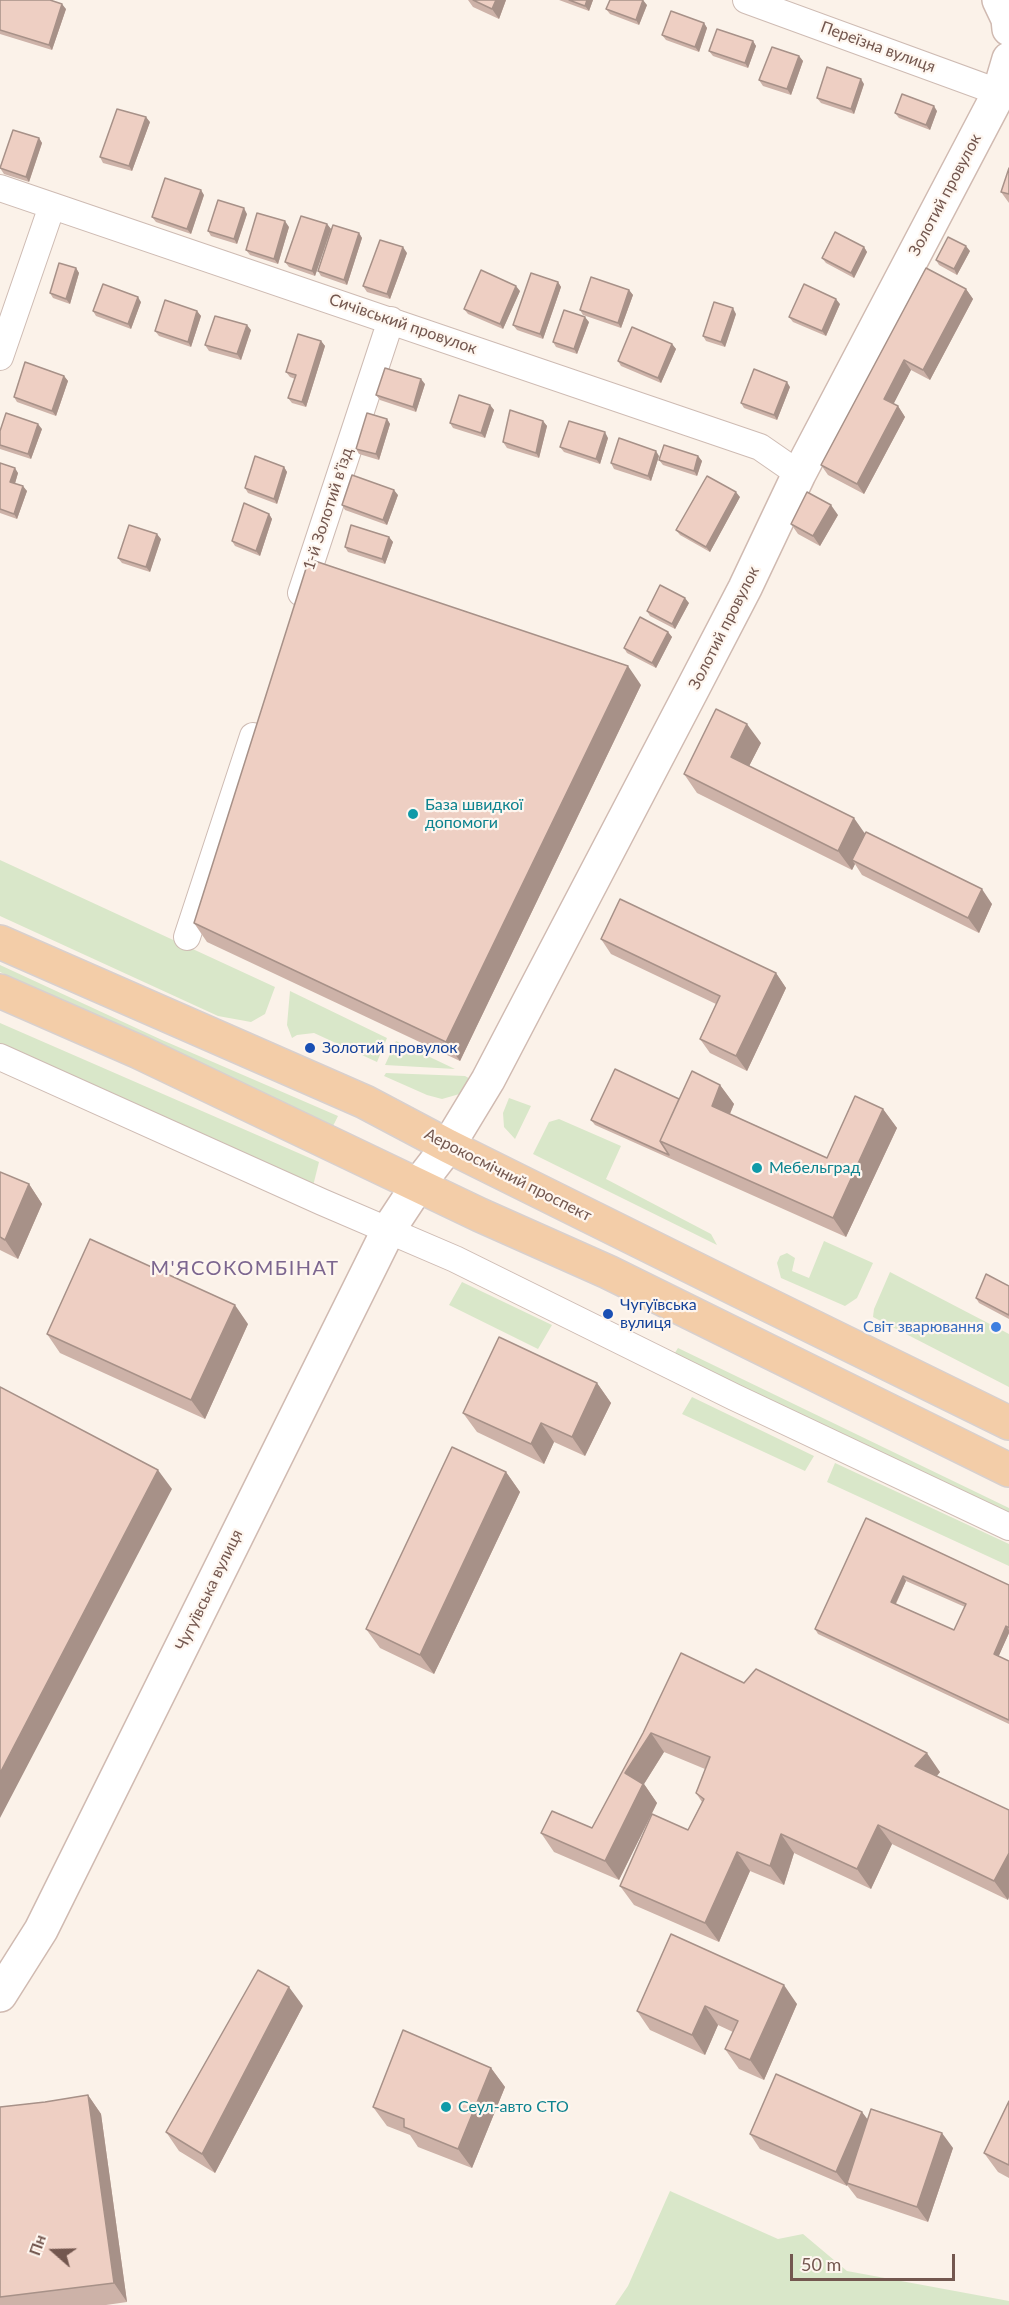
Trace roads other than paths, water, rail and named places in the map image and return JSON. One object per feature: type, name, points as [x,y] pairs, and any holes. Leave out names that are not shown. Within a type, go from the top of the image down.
[{"type":"main road","points":[[999,0],[1008,19],[1009,29]]},
{"type":"main road","name":"Золотий провулок","points":[[418,1185],[448,1146],[491,1074],[745,588],[799,474],[1006,91],[1009,59]]},
{"type":"main road","name":"Аерокосмічний проспект","points":[[0,942],[365,1102],[448,1146],[1009,1423]]},
{"type":"main road","points":[[0,991],[150,1057],[418,1185],[608,1272],[1009,1470]]},
{"type":"main road","name":"Чугуївська вулиця","points":[[0,1995],[41,1930],[388,1229],[418,1185]]},
{"type":"street","name":"Переїзна вулиця","points":[[746,0],[1006,91]]},
{"type":"street","name":"Сичівський провулок","points":[[0,188],[759,447],[799,474]]},
{"type":"street","points":[[0,357],[52,206]]},
{"type":"street","name":"1-й Золотий в’їзд","points":[[294,612],[391,320]]},
{"type":"street","points":[[187,938],[261,713]]},
{"type":"street","points":[[0,1057],[321,1203],[388,1229],[455,1259],[734,1397],[1009,1527]]},
{"type":"place","name":"База швидкої допомоги","points":[[413,814]]},
{"type":"place","name":"Золотий провулок","points":[[310,1048]]},
{"type":"place","name":"Мебельград","points":[[757,1168]]},
{"type":"place","name":"Чугуївська вулиця","points":[[608,1314]]},
{"type":"place","name":"Світ зварювання","points":[[996,1327]]},
{"type":"place","name":"Сеул-авто СТО","points":[[446,2107]]},
{"type":"district","name":"М'ЯСОКОМБІНАТ","points":[[245,1269]]}]
